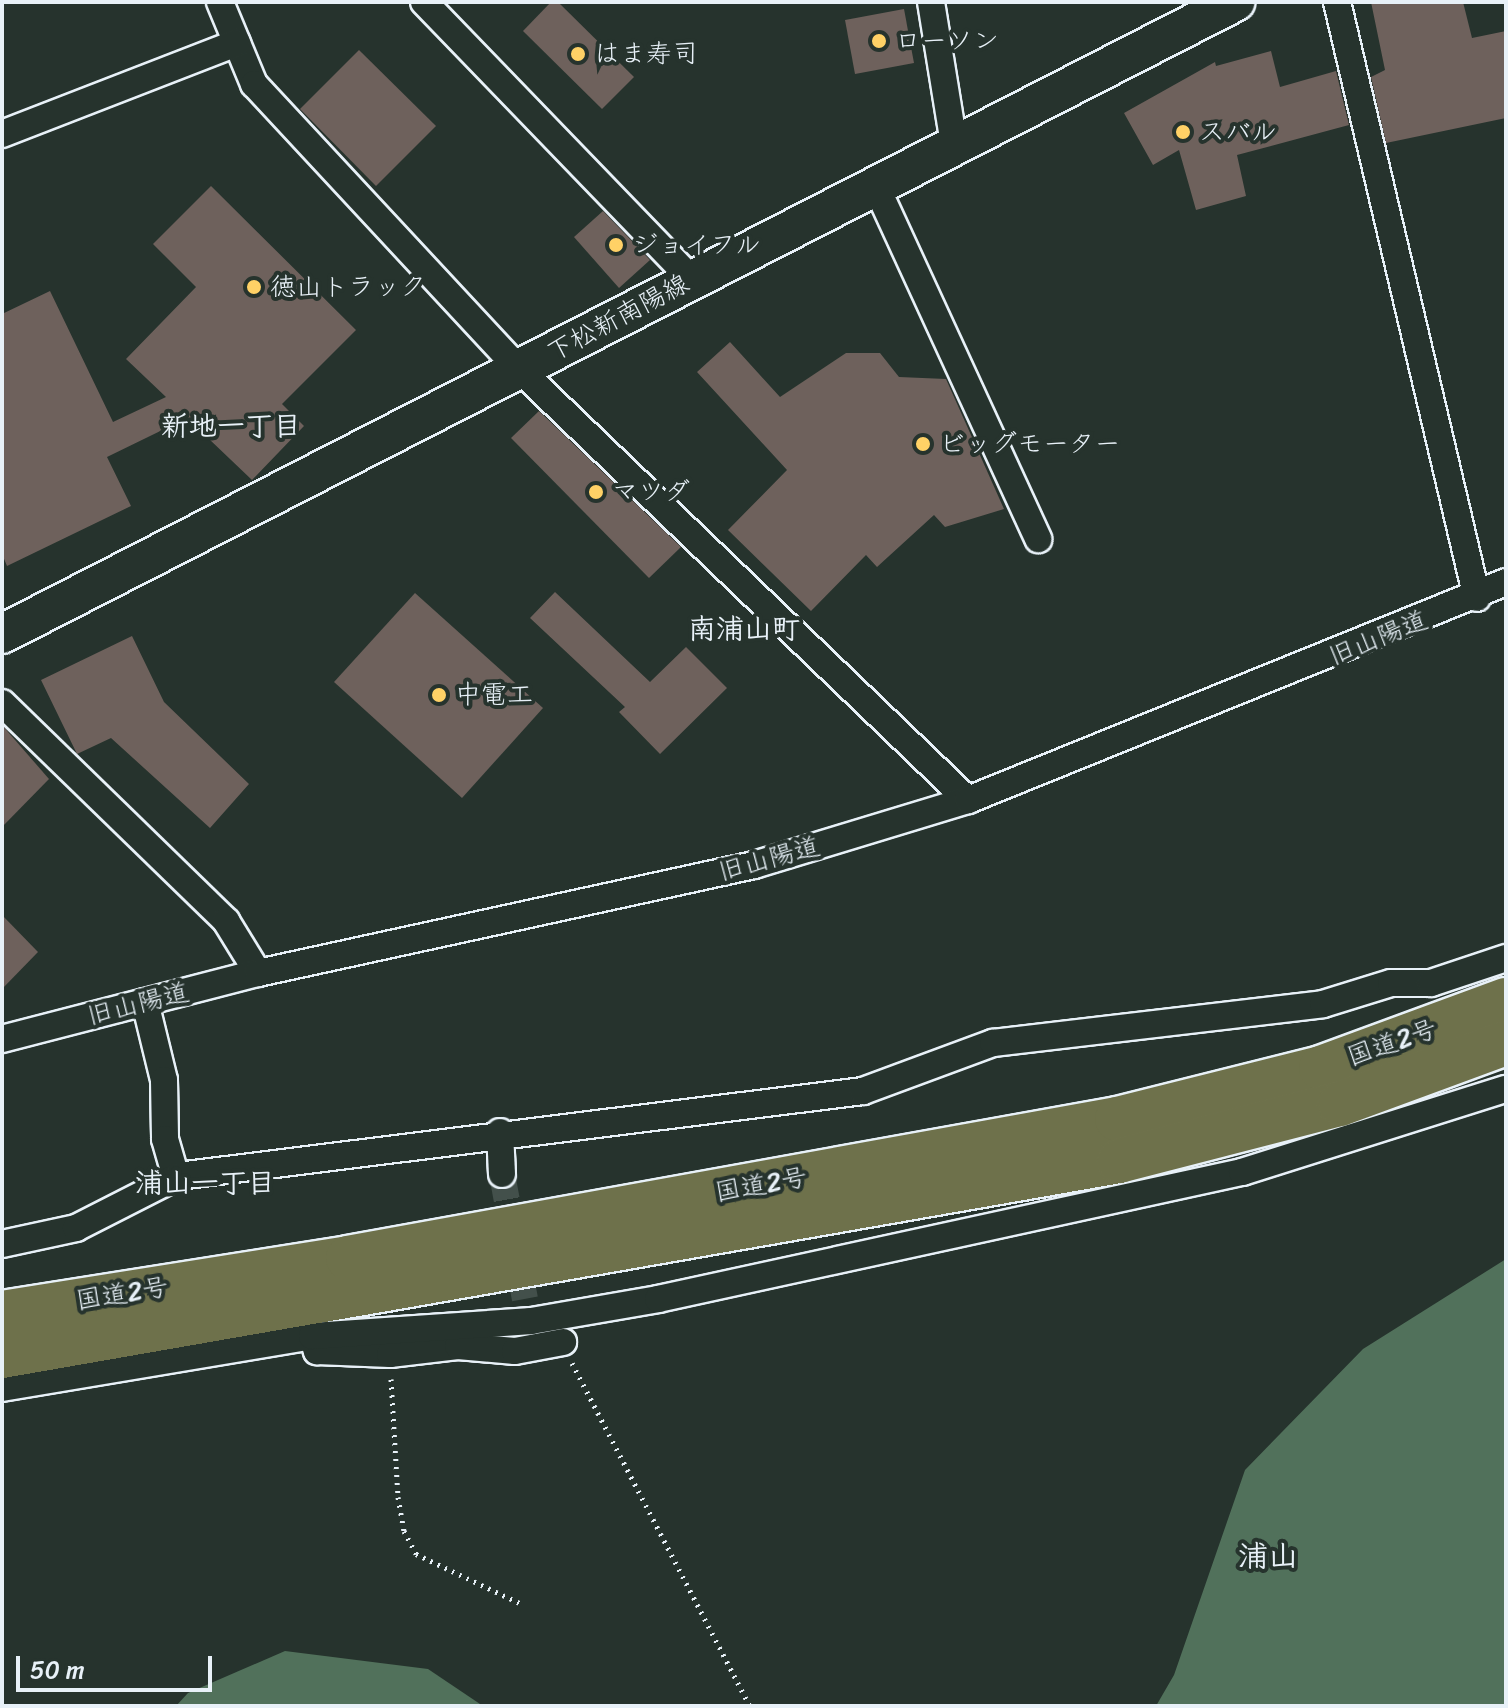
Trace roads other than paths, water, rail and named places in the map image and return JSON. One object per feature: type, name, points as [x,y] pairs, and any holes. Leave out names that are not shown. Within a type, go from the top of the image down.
[{"type":"highway","name":"国道2号","points":[[2,1356],[848,1191],[1321,1068],[1506,1000]]},
{"type":"highway","name":"国道2号","points":[[2,1313],[848,1191],[1119,1161],[1325,1108],[1506,1043]]},
{"type":"main road","name":"下松新南陽線","points":[[2,634],[1235,2]]},
{"type":"street","points":[[220,2],[254,84],[520,370],[968,800]]},
{"type":"street","points":[[424,2],[692,280]]},
{"type":"street","points":[[931,2],[954,144]]},
{"type":"street","points":[[1337,2],[1477,598]]},
{"type":"street","points":[[2,134],[237,43]]},
{"type":"street","points":[[875,184],[1038,539]]},
{"type":"street","name":"旧山陽道","points":[[2,1039],[258,973],[754,865],[968,800],[1477,598],[1506,582]]},
{"type":"street","points":[[2,703],[226,921],[258,973]]},
{"type":"street","points":[[2,1244],[76,1228],[176,1177],[500,1132],[655,1120],[863,1091],[993,1043],[1323,1004],[1391,983],[1431,983],[1506,958]]},
{"type":"street","points":[[145,1002],[164,1080],[165,1139],[176,1177]]},
{"type":"street","points":[[2,1388],[312,1336],[528,1310],[658,1299],[1242,1172],[1506,1089]]},
{"type":"street","points":[[500,1132],[502,1174]]},
{"type":"street","points":[[848,1191],[860,1254]]},
{"type":"street","points":[[2,1226],[66,1215],[76,1228]]},
{"type":"street","points":[[312,1336],[317,1351],[390,1354],[458,1346],[515,1351],[563,1342]]},
{"type":"tunnel","points":[[502,1174],[525,1299]]},
{"type":"place","name":"ローソン","points":[[879,41]]},
{"type":"place","name":"はま寿司","points":[[578,54]]},
{"type":"place","name":"スバル","points":[[1183,132]]},
{"type":"place","name":"ジョイフル","points":[[616,245]]},
{"type":"place","name":"徳山トラック","points":[[254,287]]},
{"type":"place","name":"ビッグモーター","points":[[923,444]]},
{"type":"place","name":"マツダ","points":[[596,492]]},
{"type":"place","name":"中電工","points":[[439,695]]},
{"type":"district","name":"新地一丁目","points":[[231,426]]},
{"type":"district","name":"南浦山町","points":[[744,629]]},
{"type":"district","name":"浦山一丁目","points":[[205,1183]]},
{"type":"district","name":"浦山","points":[[1268,1556]]}]
